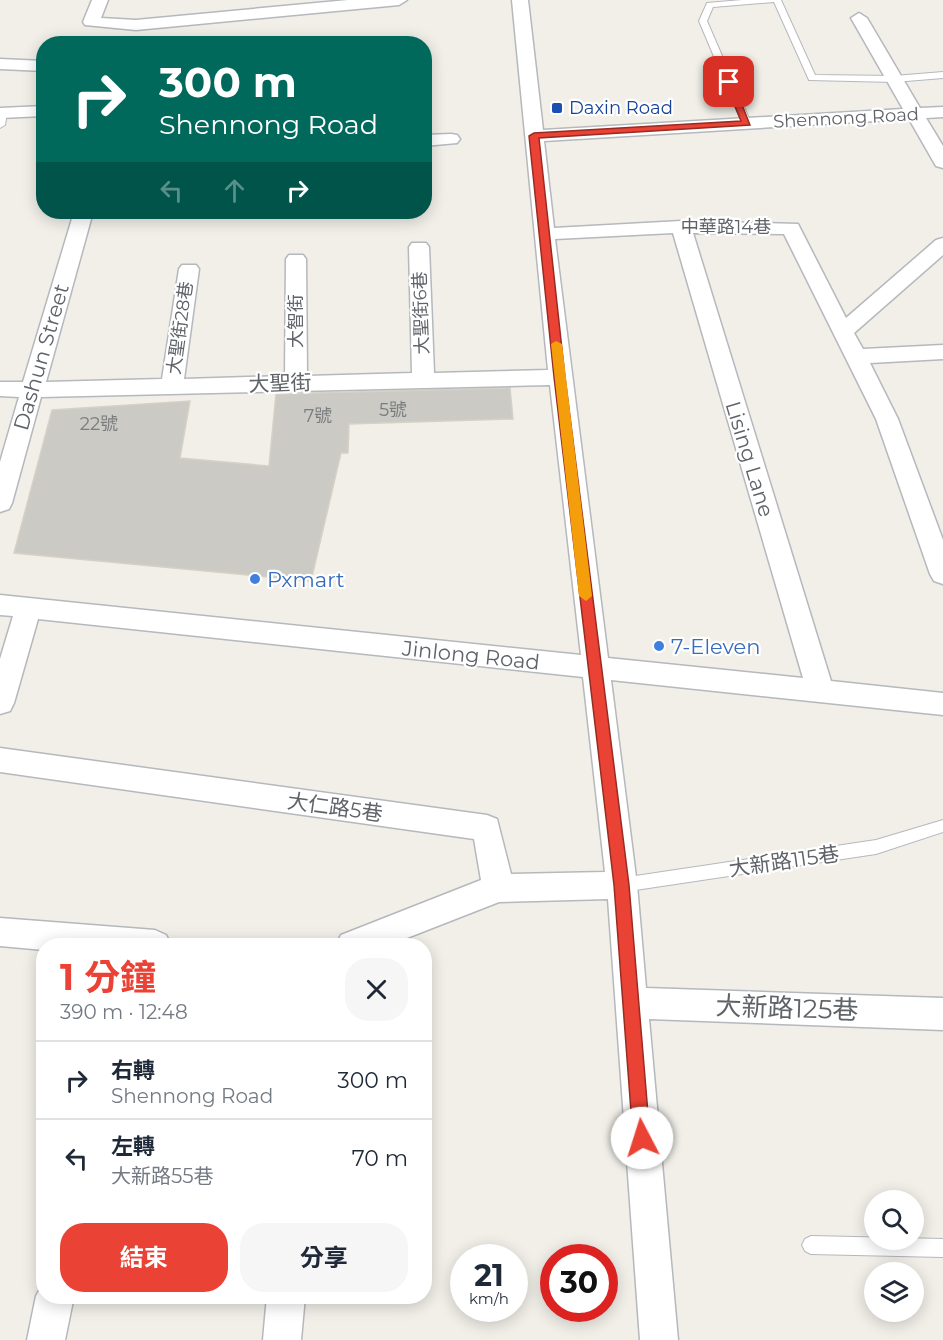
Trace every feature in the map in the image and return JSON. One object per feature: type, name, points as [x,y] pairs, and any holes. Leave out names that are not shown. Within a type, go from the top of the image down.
[{"type":"street","points":[[100,0],[88,28],[399,0]]},
{"type":"street","points":[[520,0],[560,377],[622,885],[659,1340]]},
{"type":"street","points":[[859,18],[943,162]]},
{"type":"street","points":[[133,36],[136,25]]},
{"type":"street","points":[[0,64],[36,66]]},
{"type":"street","points":[[1,117],[36,112]]},
{"type":"street","name":"Shennong Road","points":[[534,136],[943,112]]},
{"type":"street","points":[[432,140],[451,139]]},
{"type":"street","name":"Dashun Street","points":[[0,503],[81,219]]},
{"type":"street","name":"中華路14巷","points":[[544,234],[681,227],[791,228],[886,419],[943,574]]},
{"type":"street","name":"Lising Lane","points":[[681,227],[820,691]]},
{"type":"street","points":[[843,333],[943,244]]},
{"type":"street","name":"大聖街6巷","points":[[419,247],[423,379]]},
{"type":"street","name":"大智街","points":[[296,259],[296,382]]},
{"type":"street","name":"大聖街28巷","points":[[172,386],[189,269]]},
{"type":"street","points":[[855,357],[943,352]]},
{"type":"street","name":"大聖街","points":[[0,389],[560,377]]},
{"type":"street","name":"Jinlong Road","points":[[0,604],[943,704]]},
{"type":"street","points":[[0,703],[29,608]]},
{"type":"street","name":"大仁路5巷","points":[[0,760],[487,828],[498,888]]},
{"type":"street","points":[[370,938],[498,888],[622,885]]},
{"type":"street","points":[[0,932],[60,938]]},
{"type":"street","name":"大新路125巷","points":[[630,1003],[943,1014]]},
{"type":"street","points":[[46,1340],[53,1304]]},
{"type":"street","points":[[282,1340],[285,1304]]},
{"type":"lane","points":[[746,123],[703,21],[711,5],[775,0],[812,78],[894,79],[943,75]]},
{"type":"lane","name":"大新路115巷","points":[[622,885],[876,847],[943,826]]},
{"type":"lane","points":[[811,1245],[943,1248]]},
{"type":"building","points":[[510,388],[513,419],[349,424],[348,453],[341,453],[311,581],[14,553],[52,410],[190,401],[180,458],[269,466],[276,394]]},
{"type":"slow traffic","points":[[556,344],[586,596]]},
{"type":"place","name":"Daxin Road","points":[[557,108]]},
{"type":"place","name":"Pxmart","points":[[255,579]]},
{"type":"place","name":"7-Eleven","points":[[659,646]]},
{"type":"route","points":[[642,1138],[622,885],[560,377],[534,136],[746,123],[729,82]]}]
